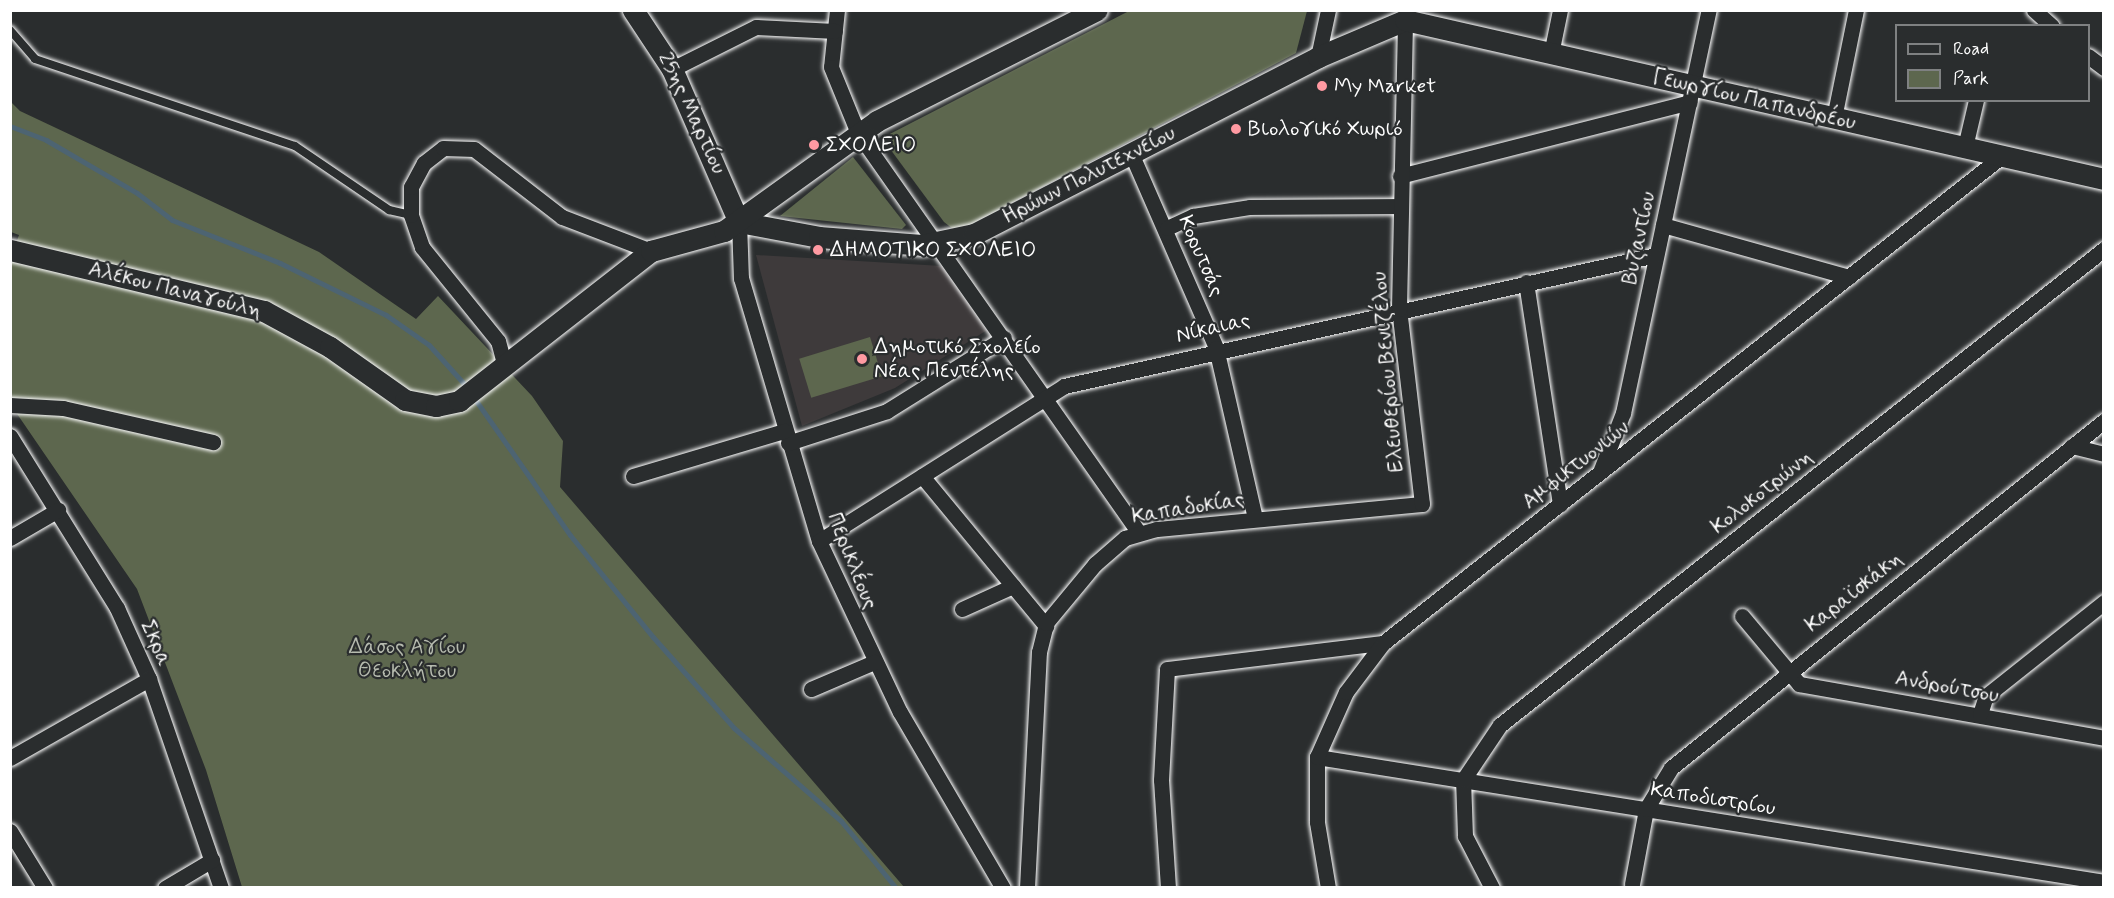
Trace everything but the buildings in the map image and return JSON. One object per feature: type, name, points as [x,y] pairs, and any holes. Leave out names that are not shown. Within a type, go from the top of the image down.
[{"type":"main road","name":"25ης Μαρτίου","points":[[633,10],[672,69],[739,222]]},
{"type":"main road","points":[[505,367],[651,251],[739,222],[858,133],[1097,10]]},
{"type":"main road","name":"Ηρώων Πολυτεχνείου","points":[[739,222],[819,237],[939,244],[974,234],[1318,57],[1406,15]]},
{"type":"main road","name":"Γεωργίου Παπανδρέου","points":[[1406,15],[1692,94],[1834,118],[2103,179]]},
{"type":"main road","name":"Αλέκου Παναγούλη","points":[[10,250],[264,311],[330,347],[405,400],[436,406],[459,401],[505,367]]},
{"type":"street","points":[[837,10],[831,68],[858,133],[939,244],[1139,533]]},
{"type":"street","points":[[1318,57],[1328,10]]},
{"type":"street","points":[[1551,54],[1560,10]]},
{"type":"street","name":"Βυζαντίου","points":[[1600,472],[1623,413],[1708,10]]},
{"type":"street","points":[[1834,118],[1856,10]]},
{"type":"street","points":[[2034,10],[2050,24]]},
{"type":"street","name":"Ελευθερίου Βενιζέλου","points":[[1406,15],[1399,206],[1399,309],[1422,504]]},
{"type":"street","points":[[672,69],[756,27],[835,31]]},
{"type":"street","points":[[2090,58],[2103,68]]},
{"type":"street","points":[[1400,176],[1692,94]]},
{"type":"street","points":[[1965,147],[1976,102]]},
{"type":"street","points":[[505,367],[498,341],[422,247],[411,215],[411,187],[424,163],[443,148],[474,148],[562,217],[651,251]]},
{"type":"street","name":"Κορυτσάς","points":[[1131,153],[1167,228],[1216,348],[1255,519]]},
{"type":"street","name":"Αμφικτυονιών","points":[[1328,888],[1317,822],[1317,758],[1346,693],[1383,643],[2002,156]]},
{"type":"street","points":[[1167,228],[1193,216],[1250,207],[1399,206]]},
{"type":"street","name":"Περικλέους","points":[[739,222],[741,278],[786,437],[819,541],[874,662],[1003,888]]},
{"type":"street","points":[[1663,225],[1849,277]]},
{"type":"street","name":"Κολοκοτρώνη","points":[[1462,780],[1486,740],[1519,708],[2103,249]]},
{"type":"street","name":"Νίκαιας","points":[[819,541],[1064,386],[1216,348],[1656,255]]},
{"type":"street","points":[[1526,282],[1560,504]]},
{"type":"street","points":[[633,476],[886,411],[1004,338]]},
{"type":"street","points":[[10,405],[63,408],[213,442]]},
{"type":"street","name":"Καραϊσκάκη","points":[[1632,884],[1646,809],[1662,778],[1684,755],[2103,421]]},
{"type":"street","name":"Σκρα","points":[[10,436],[117,608],[149,679],[221,888]]},
{"type":"street","points":[[2072,446],[2103,454]]},
{"type":"street","points":[[922,476],[1046,626]]},
{"type":"street","name":"Καπαδοκίας","points":[[1027,888],[1036,683],[1046,626],[1095,564],[1139,533],[1255,519],[1422,504]]},
{"type":"street","points":[[10,538],[58,510]]},
{"type":"street","points":[[962,609],[1013,586]]},
{"type":"street","points":[[1980,714],[1986,696],[2103,602]]},
{"type":"street","points":[[1742,616],[1788,672]]},
{"type":"street","points":[[1168,888],[1161,780],[1167,669],[1383,643]]},
{"type":"street","points":[[812,689],[874,662]]},
{"type":"street","name":"Ανδρούτσου","points":[[1788,672],[1799,684],[1980,714],[2103,738]]},
{"type":"street","points":[[10,758],[149,679]]},
{"type":"street","name":"Καποδιστρίου","points":[[1317,758],[2103,882]]},
{"type":"street","points":[[1462,780],[1465,836],[1492,888]]},
{"type":"street","points":[[10,831],[45,888]]},
{"type":"street","points":[[165,888],[212,860]]},
{"type":"lane","points":[[10,30],[35,59],[295,146],[389,210],[411,215]]},
{"type":"shaded area","name":"Δημοτικό Σχολείο Νέας Πεντέλης","points":[[756,255],[942,266],[987,330],[895,388],[802,426]]},
{"type":"green space","points":[[1129,11],[1307,11],[1296,53],[957,232],[944,222],[882,138]]},
{"type":"green space","name":"Δάσος Αγίου Θεοκλήτου","points":[[10,101],[20,111],[319,252],[416,319],[438,296],[532,396],[563,441],[560,487],[904,887],[242,887],[206,770],[137,589],[11,405],[10,261],[19,235],[11,232]]},
{"type":"green space","points":[[853,157],[906,225],[902,229],[780,216]]},
{"type":"green space","points":[[870,337],[882,376],[811,398],[799,359]]},
{"type":"waterway","points":[[10,126],[46,140],[137,193],[172,220],[280,263],[386,315],[429,345],[467,387]]},
{"type":"waterway","points":[[472,395],[570,535],[653,637],[734,728],[841,821],[896,888]]},
{"type":"place","name":"My Market","points":[[1322,86]]},
{"type":"place","name":"Βιολογικό Χωριό","points":[[1236,129]]},
{"type":"place","name":"ΣΧΟΛΕΙΟ","points":[[814,145]]},
{"type":"place","name":"ΔΗΜΟΤΙΚΟ ΣΧΟΛΕΙΟ","points":[[818,250]]},
{"type":"place","name":"Δημοτικό Σχολείο Νέας Πεντέλης","points":[[862,359]]}]
